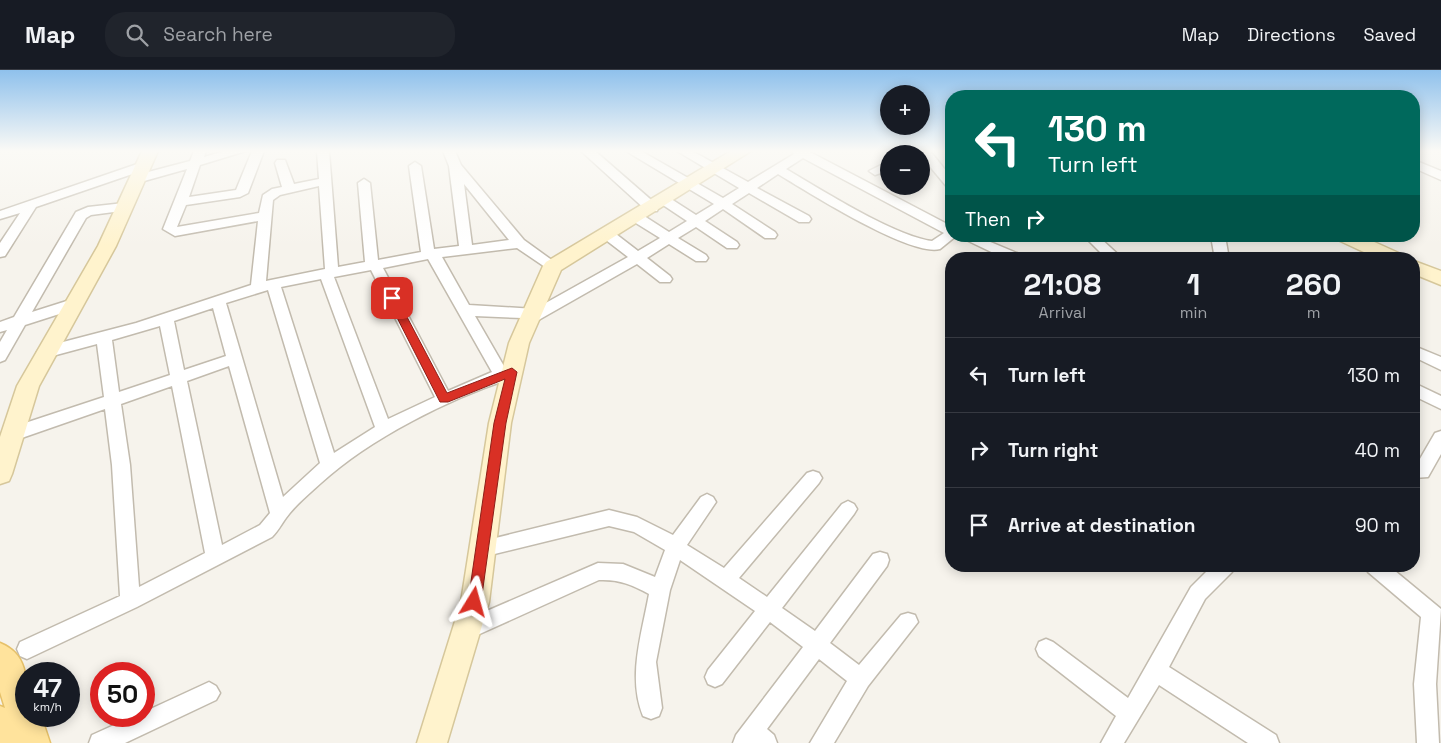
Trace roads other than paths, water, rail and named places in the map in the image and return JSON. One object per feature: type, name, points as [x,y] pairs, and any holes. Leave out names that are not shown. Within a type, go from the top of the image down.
[{"type":"main road","points":[[0,474],[28,386],[45,352],[107,246],[135,182]]},
{"type":"main road","points":[[432,743],[474,602],[506,374],[553,266],[694,182]]},
{"type":"main road","points":[[1357,242],[1378,252]]},
{"type":"main road","points":[[1420,270],[1441,279]]},
{"type":"main road","points":[[13,653],[10,670],[33,743]]},
{"type":"main road","points":[[0,723],[6,743]]},
{"type":"street","points":[[0,215],[93,182]]},
{"type":"street","points":[[188,182],[170,230],[175,232],[265,216]]},
{"type":"street","points":[[181,202],[240,193],[244,190],[247,182]]},
{"type":"street","points":[[287,182],[289,189]]},
{"type":"street","points":[[319,182],[276,192],[267,198],[265,216],[265,286],[330,466]]},
{"type":"street","points":[[325,182],[329,273],[384,430]]},
{"type":"street","points":[[13,653],[130,601],[266,531],[274,523],[278,512],[330,466],[384,430],[444,399],[506,374],[430,254],[417,182]]},
{"type":"street","points":[[457,182],[466,249]]},
{"type":"street","points":[[468,182],[518,243],[553,266]]},
{"type":"street","points":[[622,182],[651,208],[668,238],[701,258]]},
{"type":"street","points":[[688,182],[770,235]]},
{"type":"street","points":[[740,182],[804,219]]},
{"type":"street","points":[[464,310],[532,315],[636,258],[759,182]]},
{"type":"street","points":[[801,182],[857,214],[922,245],[935,246],[945,238]]},
{"type":"street","points":[[858,182],[945,227]]},
{"type":"street","points":[[364,183],[373,265],[444,399]]},
{"type":"street","points":[[0,253],[31,204]]},
{"type":"street","points":[[0,356],[45,274],[81,215],[88,211],[124,207]]},
{"type":"street","points":[[651,208],[696,221],[732,245]]},
{"type":"street","points":[[607,234],[665,279]]},
{"type":"street","points":[[978,242],[1002,252]]},
{"type":"street","points":[[1097,242],[1108,252]]},
{"type":"street","points":[[45,352],[104,338],[265,286],[430,254],[518,243]]},
{"type":"street","points":[[218,300],[278,512]]},
{"type":"street","points":[[0,327],[73,304]]},
{"type":"street","points":[[166,319],[215,557]]},
{"type":"street","points":[[104,338],[114,399],[121,466],[130,601]]},
{"type":"street","points":[[1420,354],[1441,364]]},
{"type":"street","points":[[13,434],[234,359]]},
{"type":"street","points":[[1420,392],[1441,402]]},
{"type":"street","points":[[1420,472],[1422,472],[1441,438]]},
{"type":"street","points":[[726,579],[813,478]]},
{"type":"street","points":[[651,708],[646,662],[660,590],[675,547],[707,502]]},
{"type":"street","points":[[715,677],[848,509]]},
{"type":"street","points":[[482,549],[609,518],[627,520],[726,579],[862,680]]},
{"type":"street","points":[[754,739],[880,560]]},
{"type":"street","points":[[466,630],[598,572],[611,570],[630,573],[660,590]]},
{"type":"street","points":[[1112,743],[1156,671],[1198,593],[1219,572]]},
{"type":"street","points":[[1382,572],[1436,618],[1425,684],[1428,743]]},
{"type":"street","points":[[821,743],[862,680],[908,622]]},
{"type":"street","points":[[1046,649],[1130,712]]},
{"type":"street","points":[[1156,671],[1268,743]]},
{"type":"street","points":[[100,743],[209,693]]}]
